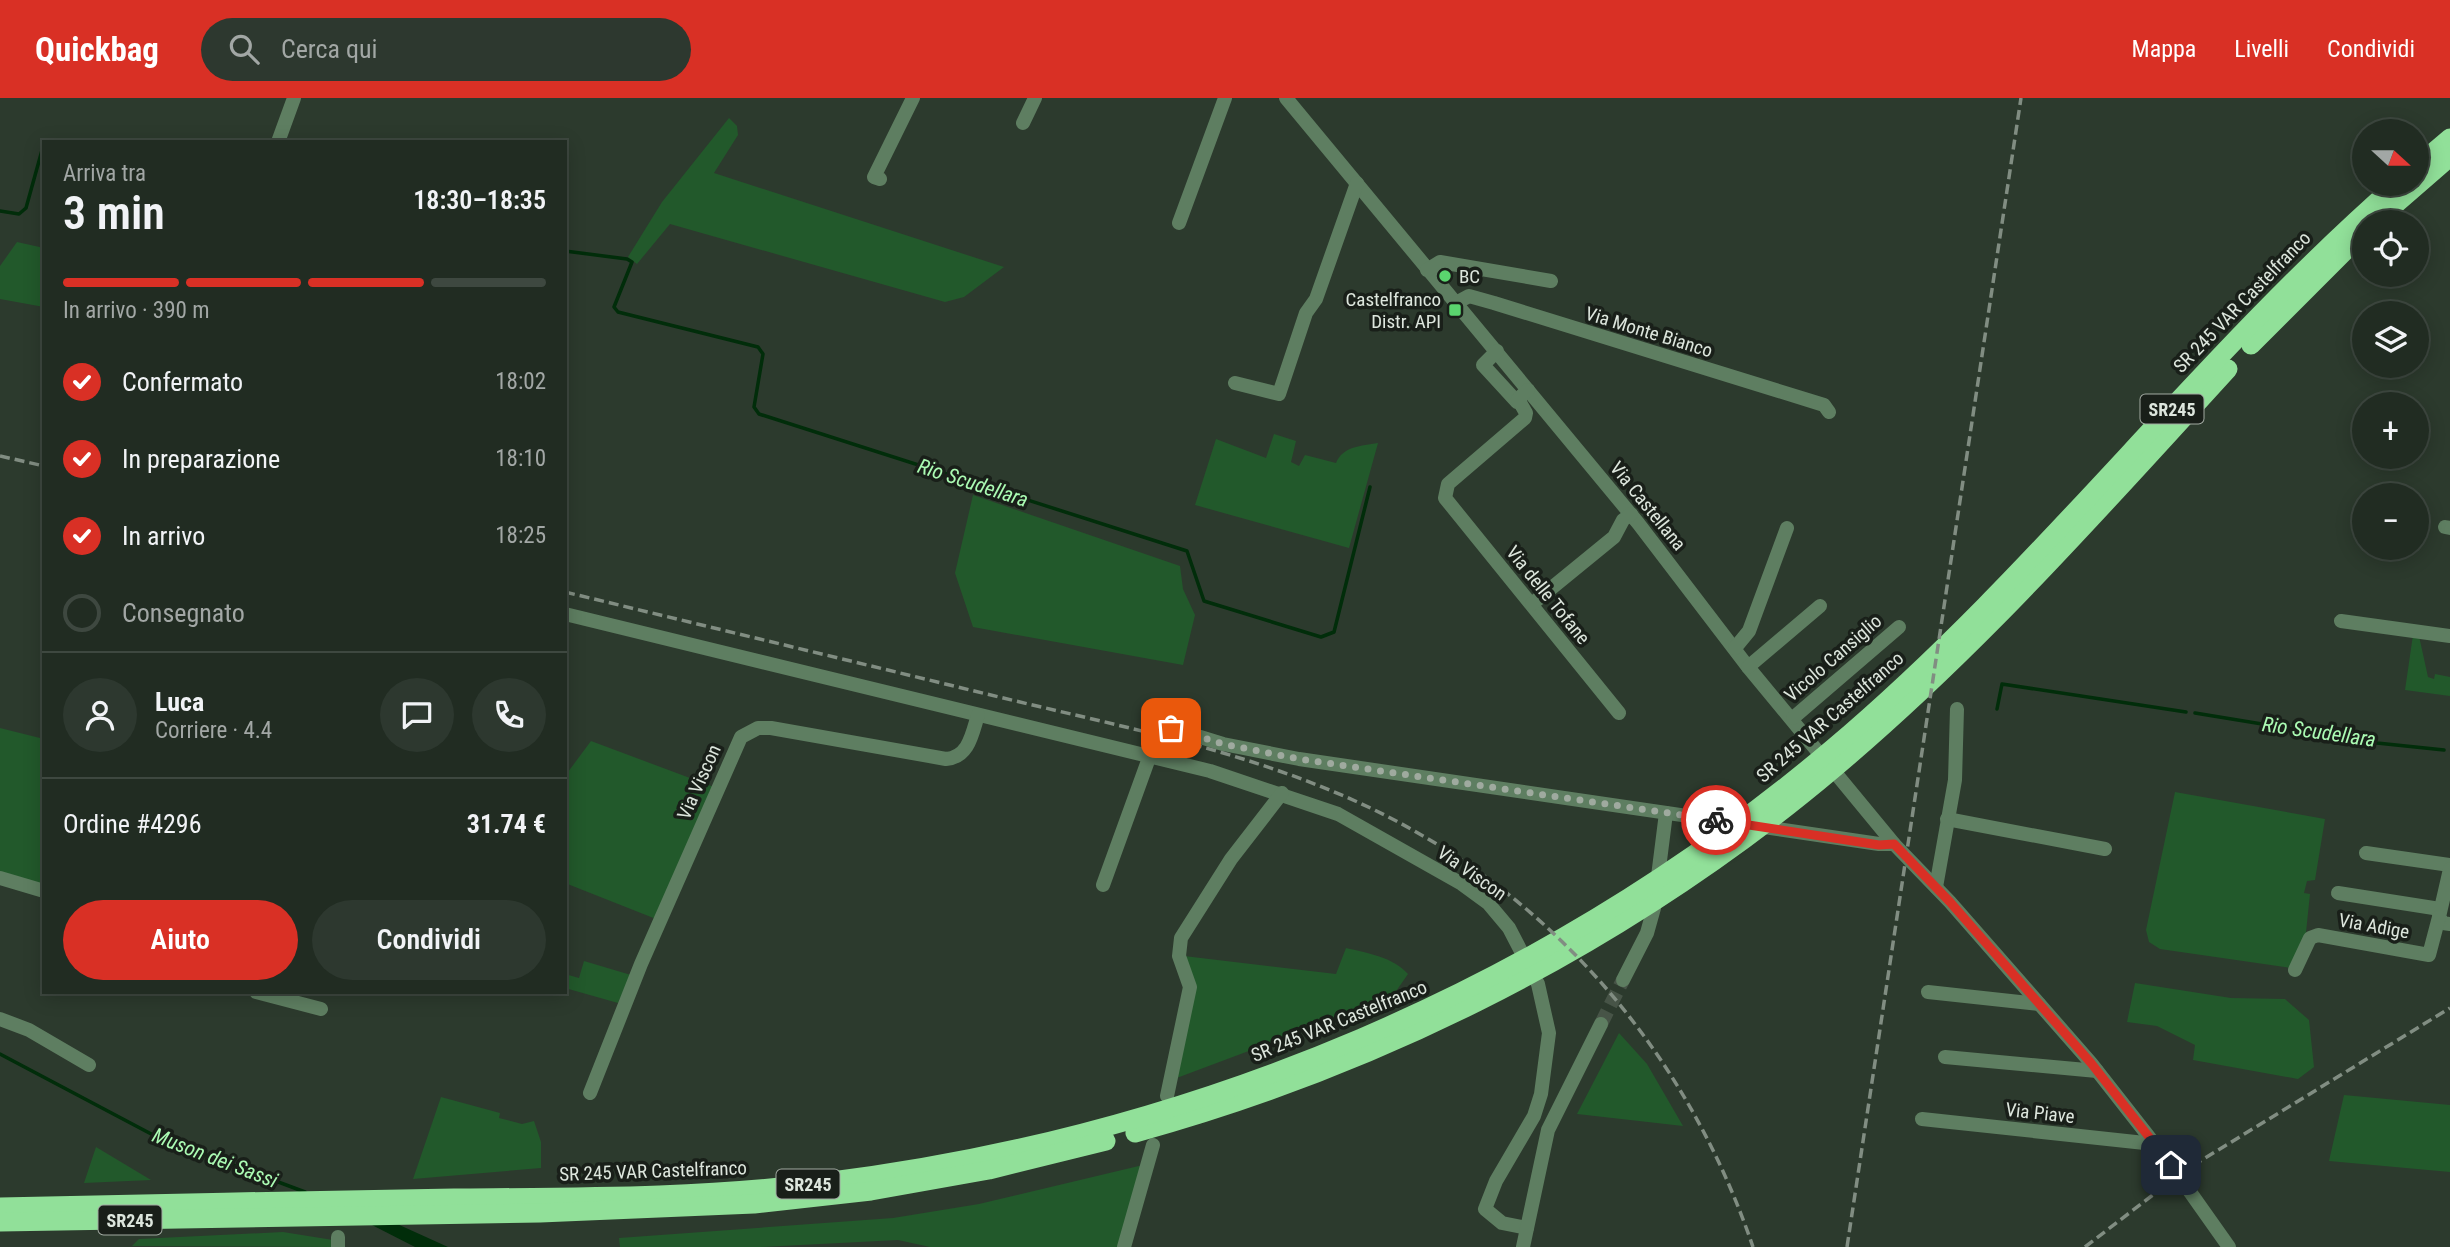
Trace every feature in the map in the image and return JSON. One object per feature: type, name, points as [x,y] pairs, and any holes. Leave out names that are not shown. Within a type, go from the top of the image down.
[{"type":"highway","points":[[2429,156],[2450,138]]},
{"type":"highway","name":"SR 245 VAR Castelfranco","points":[[2386,210],[2450,157]]},
{"type":"highway","name":"SR 245 VAR Castelfranco","points":[[0,1222],[491,1214],[754,1204],[871,1191],[989,1170],[1171,1123],[1314,1075],[1438,1021],[1745,819],[1993,610],[2306,267],[2352,236]]},
{"type":"highway","name":"SR 245 VAR Castelfranco","points":[[0,1207],[592,1197],[740,1191],[879,1175],[989,1155],[1153,1114],[1311,1061],[1499,981]]},
{"type":"street","points":[[279,140],[294,98]]},
{"type":"street","points":[[880,178],[874,177],[913,98]]},
{"type":"street","points":[[1023,124],[1035,98]]},
{"type":"street","points":[[1179,223],[1225,98]]},
{"type":"street","name":"Via Castellana","points":[[1286,98],[1630,514],[1748,667],[1793,718],[1894,844],[1936,887]]},
{"type":"street","points":[[1235,383],[1279,394],[1306,313],[1316,299],[1357,183]]},
{"type":"street","points":[[1427,270],[1440,262],[1551,281]]},
{"type":"street","name":"Via Monte Bianco","points":[[1456,303],[1469,296],[1494,303],[1824,405],[1829,412]]},
{"type":"street","points":[[1497,351],[1483,365],[1517,402],[1528,390]]},
{"type":"street","name":"Via delle Tofane","points":[[1517,402],[1526,413],[1525,418],[1448,484],[1444,494],[1446,501],[1619,713]]},
{"type":"street","points":[[1532,604],[1614,537],[1623,520],[1630,514]]},
{"type":"street","points":[[1735,648],[1749,631],[1787,528]]},
{"type":"street","points":[[1748,667],[1820,606]]},
{"type":"street","name":"Via Viscon","points":[[567,614],[1210,771],[1338,814],[1462,884],[1500,915],[1518,943],[1538,984],[1549,1033],[1543,1082],[1534,1116],[1496,1181],[1485,1209],[1502,1223],[1527,1228]]},
{"type":"street","points":[[2341,621],[2450,636]]},
{"type":"street","name":"Vicolo Cansiglio","points":[[1793,718],[1899,627]]},
{"type":"street","points":[[1957,709],[1955,780],[1936,887],[2097,1071],[2229,1247]]},
{"type":"street","name":"Via Viscon","points":[[590,1093],[641,964],[741,737],[758,728],[771,728],[946,759],[956,758],[963,752],[978,715]]},
{"type":"street","points":[[1171,728],[1259,752],[1879,845],[1894,844]]},
{"type":"street","points":[[1103,885],[1149,758]]},
{"type":"street","points":[[1167,1096],[1190,987],[1178,952],[1181,938],[1231,859],[1282,793]]},
{"type":"street","points":[[1623,980],[1647,933],[1654,908],[1666,813]]},
{"type":"street","points":[[1947,819],[2105,849]]},
{"type":"street","name":"Via Adige","points":[[2295,970],[2309,938],[2318,935],[2429,955],[2443,917],[2450,852]]},
{"type":"street","points":[[2366,853],[2450,865]]},
{"type":"street","points":[[0,878],[42,890]]},
{"type":"street","name":"Via Adige","points":[[2339,893],[2443,917]]},
{"type":"street","points":[[1928,992],[2039,1004]]},
{"type":"street","points":[[264,994],[321,1009]]},
{"type":"street","points":[[0,1019],[29,1030],[89,1065]]},
{"type":"street","points":[[1523,1247],[1548,1129],[1601,1024]]},
{"type":"street","points":[[1945,1057],[2097,1071]]},
{"type":"street","name":"Via Piave","points":[[1922,1119],[2154,1144]]},
{"type":"street","points":[[1124,1247],[1153,1144]]},
{"type":"shaded area","points":[[729,118],[737,126],[738,135],[714,173],[1004,267],[964,297],[945,302],[670,224],[637,264],[628,257],[662,202]]},
{"type":"shaded area","points":[[17,242],[42,248],[42,307],[0,299],[0,266]]},
{"type":"shaded area","points":[[1274,434],[1296,441],[1291,462],[1299,466],[1305,455],[1336,463],[1348,450],[1378,443],[1349,548],[1195,505],[1216,439],[1266,458]]},
{"type":"shaded area","points":[[973,495],[1180,566],[1183,589],[1195,615],[1183,665],[973,627],[955,573]]},
{"type":"shaded area","points":[[2413,635],[2419,636],[2428,677],[2434,679],[2435,674],[2450,677],[2450,696],[2405,690]]},
{"type":"shaded area","points":[[0,728],[42,738],[42,885],[0,875]]},
{"type":"shaded area","points":[[591,741],[714,787],[656,919],[567,884],[567,773]]},
{"type":"shaded area","points":[[2175,792],[2325,819],[2315,880],[2307,881],[2304,893],[2310,894],[2305,942],[2291,968],[2160,949],[2149,942],[2146,930]]},
{"type":"shaded area","points":[[1346,948],[1395,963],[1408,974],[1392,997],[1174,1079],[1188,1014],[1184,956],[1336,974]]},
{"type":"shaded area","points":[[584,961],[631,975],[618,1003],[567,989],[567,975],[579,978]]},
{"type":"shaded area","points":[[2135,983],[2231,998],[2285,999],[2309,1020],[2314,1067],[2298,1079],[2193,1060],[2195,1045],[2157,1026],[2127,1022]]},
{"type":"shaded area","points":[[1619,1033],[1647,1064],[1683,1126],[1577,1114]]},
{"type":"shaded area","points":[[2344,1095],[2450,1105],[2450,1172],[2329,1161]]},
{"type":"shaded area","points":[[441,1097],[500,1113],[499,1118],[522,1124],[534,1121],[541,1142],[541,1168],[413,1179]]},
{"type":"shaded area","points":[[96,1147],[151,1180],[84,1183]]},
{"type":"shaded area","points":[[1143,1165],[1120,1247],[930,1247],[898,1240],[761,1247],[620,1247],[619,1238],[893,1218],[979,1204]]},
{"type":"shaded area","points":[[395,1223],[448,1247],[415,1247],[370,1224]]},
{"type":"shaded area","points":[[283,1232],[333,1240],[333,1247],[132,1246],[139,1239]]},
{"type":"waterway","name":"Rio Scudellara","points":[[0,211],[19,214],[26,208],[42,150]]},
{"type":"waterway","name":"Rio Scudellara","points":[[567,251],[627,259],[632,262],[614,307],[618,312],[758,347],[763,354],[754,407],[759,414],[1187,551],[1204,601],[1321,637],[1334,632],[1370,487]]},
{"type":"waterway","name":"Rio Scudellara","points":[[1997,709],[2002,684],[2186,712]]},
{"type":"waterway","name":"Rio Scudellara","points":[[2195,713],[2377,743],[2444,750]]},
{"type":"waterway","name":"Muson dei Sassi","points":[[0,1054],[155,1136],[305,1192]]},
{"type":"tunnel","points":[[1601,1024],[1623,980]]},
{"type":"railway","points":[[1847,1247],[2021,98]]},
{"type":"railway","points":[[0,456],[42,466]]},
{"type":"railway","points":[[567,592],[1210,749],[1292,775],[1406,826],[1474,868],[1536,917],[1592,973],[1643,1034],[1686,1101],[1723,1172],[1753,1247]]},
{"type":"railway","points":[[2085,1247],[2184,1171],[2450,1008]]},
{"type":"way so far","points":[[1171,728],[1223,744],[1299,759],[1716,820]]},
{"type":"place","name":"BC","points":[[1445,276]]},
{"type":"place","name":"Castelfranco Distr. API","points":[[1455,310]]},
{"type":"route","points":[[1716,820],[1879,845],[1894,844],[1950,902],[2091,1063],[2171,1165]]}]
